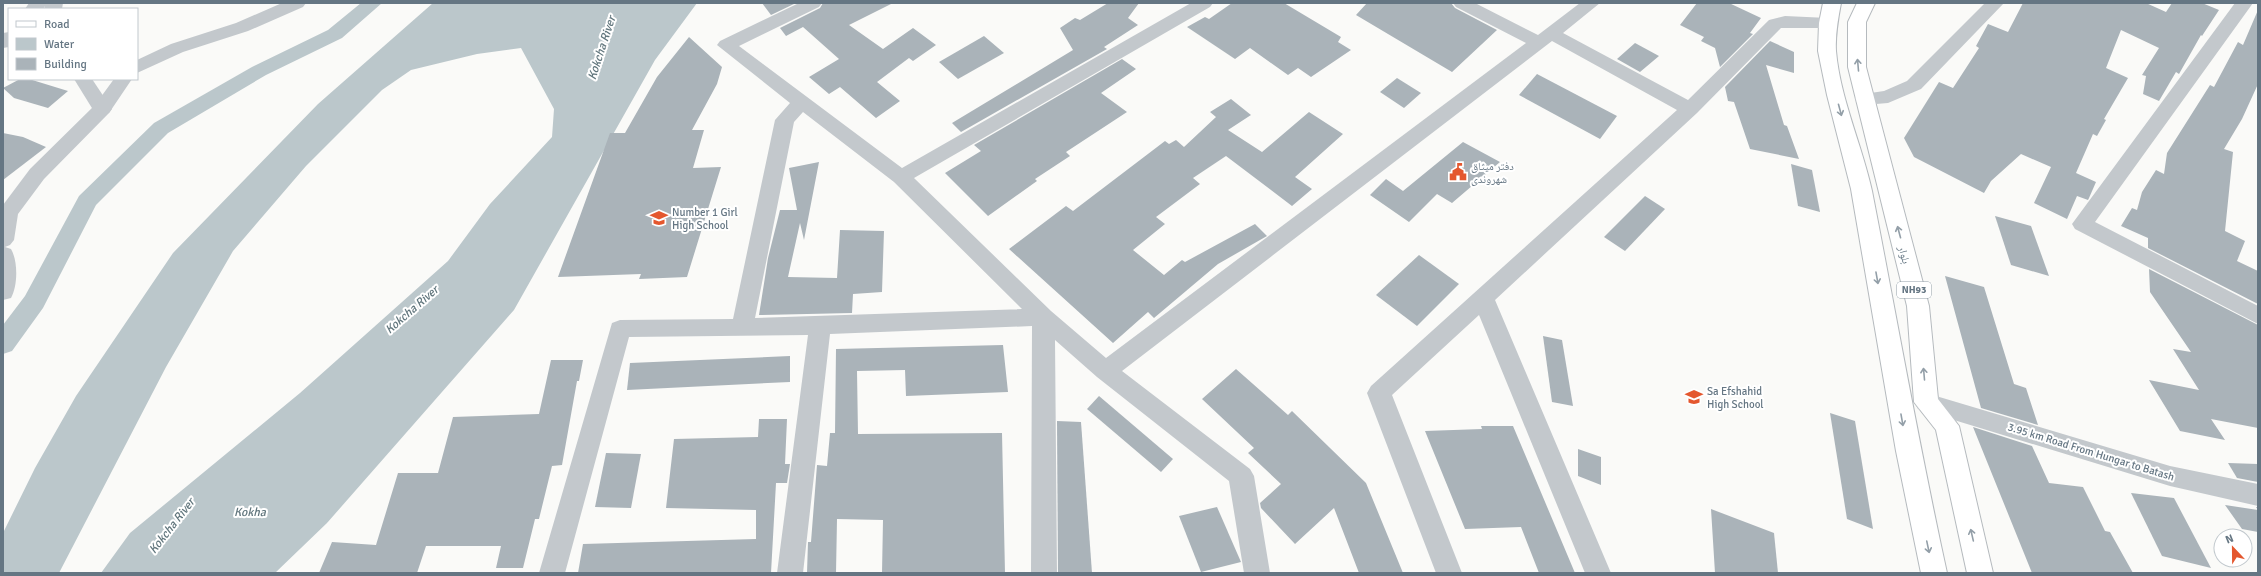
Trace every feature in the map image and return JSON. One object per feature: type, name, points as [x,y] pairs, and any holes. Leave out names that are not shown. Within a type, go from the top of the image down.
[{"type":"main road","name":"بلوار","points":[[1866,3],[1857,22],[1857,66],[1864,99],[1918,306],[1926,402]]},
{"type":"main road","points":[[1830,13],[1827,52],[1836,95],[1862,189],[1908,451],[1934,573]]},
{"type":"main road","points":[[1862,189],[1888,193]]},
{"type":"main road","points":[[1926,402],[1947,426],[1980,573]]},
{"type":"street","points":[[138,67],[176,48],[242,27],[297,3]]},
{"type":"street","points":[[813,3],[726,44],[901,176],[1043,317],[1105,371],[1241,476],[1257,573]]},
{"type":"street","points":[[901,176],[1204,3]]},
{"type":"street","points":[[1462,3],[1544,37],[1690,109]]},
{"type":"street","points":[[1105,371],[1544,37],[1591,3]]},
{"type":"street","points":[[1864,99],[1888,97],[1914,85],[1995,3]]},
{"type":"street","points":[[2244,3],[2082,224],[2258,316]]},
{"type":"street","points":[[1449,573],[1379,393],[1690,109],[1775,24],[1830,13]]},
{"type":"street","points":[[84,80],[102,109]]},
{"type":"street","points":[[3,240],[8,213],[37,174],[102,109],[122,80]]},
{"type":"street","points":[[742,328],[785,120],[802,102]]},
{"type":"street","points":[[3,254],[5,277],[3,292]]},
{"type":"street","points":[[1483,297],[1598,573]]},
{"type":"street","points":[[552,573],[620,329],[820,326],[1043,317]]},
{"type":"street","points":[[1043,317],[1044,573]]},
{"type":"street","points":[[790,573],[820,326]]},
{"type":"street","name":"3.95 km Road From Hungar to Batash","points":[[1926,402],[2170,476],[2258,495]]},
{"type":"water","name":"Kokha","points":[[433,3],[697,3],[655,60],[514,310],[327,523],[275,573],[101,573],[130,533],[300,393],[448,261],[490,204],[552,137],[554,109],[521,48],[477,54],[411,70],[382,90],[306,166],[233,251],[166,367],[59,573],[3,573],[3,533],[35,468],[76,396],[173,253],[318,104]]},
{"type":"building","points":[[762,3],[796,3],[771,15]]},
{"type":"building","points":[[823,3],[893,3],[849,25],[883,49],[913,28],[936,45],[913,61],[909,58],[877,82],[900,101],[876,118],[840,87],[829,94],[809,77],[839,59],[803,27],[786,36],[780,28],[820,8]]},
{"type":"building","points":[[1108,3],[1139,3],[1128,18],[1138,25],[1104,47],[1107,49],[961,132],[952,123],[1073,50],[1060,28],[1075,18],[1080,20]]},
{"type":"building","points":[[1232,3],[1284,3],[1341,37],[1338,42],[1351,50],[1311,77],[1298,68],[1288,75],[1250,48],[1235,59],[1187,27],[1205,17],[1209,19]]},
{"type":"building","points":[[1367,3],[1451,3],[1455,8],[1497,30],[1452,72],[1356,15]]},
{"type":"building","points":[[1697,3],[1729,3],[1761,18],[1750,33],[1753,34],[1720,67],[1715,48],[1701,41],[1704,37],[1680,25]]},
{"type":"building","points":[[2023,3],[2146,3],[2166,12],[2172,3],[2202,3],[2219,10],[2202,36],[2201,35],[2179,74],[2176,72],[2159,101],[2143,94],[2146,76],[2142,75],[2159,48],[2121,30],[2106,68],[2128,78],[2104,119],[2106,120],[2097,136],[2093,134],[2076,173],[2096,182],[2088,200],[2077,196],[2067,219],[2034,203],[2051,167],[2021,154],[1991,181],[1984,193],[1914,157],[1904,138],[1939,82],[1953,88],[1979,48],[1976,46],[1988,24],[2008,32]]},
{"type":"building","points":[[2258,10],[2258,84],[2242,119],[2224,149],[2233,152],[2225,231],[2245,241],[2237,261],[2258,271],[2258,304],[2148,248],[2148,238],[2121,226],[2132,208],[2137,210],[2142,192],[2156,170],[2164,174],[2167,153],[2210,85],[2214,87],[2238,42],[2243,45]]},
{"type":"building","points":[[984,36],[1004,53],[958,79],[939,62]]},
{"type":"building","points":[[689,37],[722,67],[717,84],[692,130],[704,130],[693,168],[721,167],[687,277],[639,279],[641,274],[558,277],[610,133],[625,133],[657,77]]},
{"type":"building","points":[[1770,41],[1794,52],[1794,73],[1766,65],[1784,125],[1787,126],[1799,159],[1750,149],[1734,102],[1728,101],[1725,87]]},
{"type":"building","points":[[1635,43],[1659,56],[1640,72],[1617,59]]},
{"type":"building","points":[[1122,59],[1136,69],[1101,93],[1127,112],[1066,152],[1070,156],[1035,179],[1037,181],[988,216],[945,173],[981,151],[974,145]]},
{"type":"building","points":[[1537,74],[1617,116],[1600,139],[1519,95]]},
{"type":"building","points":[[1397,78],[1421,93],[1404,108],[1380,92]]},
{"type":"building","points":[[18,80],[32,80],[68,91],[48,108],[14,98],[3,88]]},
{"type":"building","points":[[1231,99],[1251,115],[1228,130],[1262,152],[1309,112],[1343,134],[1295,177],[1312,189],[1292,206],[1226,156],[1193,178],[1200,184],[1156,217],[1165,224],[1133,250],[1164,275],[1182,260],[1185,262],[1255,224],[1267,236],[1218,264],[1154,318],[1148,312],[1113,343],[1009,249],[1066,206],[1073,211],[1165,141],[1169,144],[1176,140],[1184,147],[1216,117],[1210,112]]},
{"type":"building","points":[[3,133],[23,137],[46,147],[3,180]]},
{"type":"building","name":"دفتر میثاق شهروندی","points":[[1463,142],[1500,162],[1452,203],[1437,194],[1409,222],[1370,195],[1386,179],[1403,191]]},
{"type":"building","points":[[819,162],[804,240],[800,223],[788,277],[837,278],[840,230],[884,231],[882,292],[853,294],[852,313],[759,315],[768,258],[780,210],[797,210],[789,168]]},
{"type":"building","points":[[1791,164],[1812,170],[1820,212],[1798,206]]},
{"type":"building","points":[[1645,196],[1665,209],[1625,251],[1604,237]]},
{"type":"building","points":[[1995,216],[2031,226],[2049,276],[2011,265]]},
{"type":"building","points":[[1419,255],[1459,284],[1417,326],[1376,295]]},
{"type":"building","points":[[2149,269],[2258,325],[2258,428],[2211,419],[2225,440],[2180,431],[2149,380],[2199,390],[2173,349],[2191,352],[2150,292]]},
{"type":"building","points":[[1945,276],[1984,287],[2014,384],[2026,388],[2038,425],[1981,408]]},
{"type":"building","points":[[1543,336],[1562,340],[1573,406],[1552,402]]},
{"type":"building","points":[[1003,345],[1008,392],[906,396],[905,370],[857,371],[858,434],[1002,433],[1005,573],[882,573],[883,520],[837,519],[836,573],[807,573],[808,542],[811,542],[817,465],[827,466],[830,433],[835,433],[836,349]]},
{"type":"building","points":[[790,356],[790,382],[627,390],[630,363]]},
{"type":"building","points":[[551,360],[583,360],[579,381],[577,381],[562,465],[552,466],[539,519],[535,519],[523,568],[496,568],[501,546],[426,546],[417,573],[319,573],[332,542],[376,545],[398,473],[438,473],[453,417],[539,414]]},
{"type":"building","points":[[1236,369],[1288,415],[1292,411],[1366,483],[1403,573],[1359,573],[1334,508],[1295,544],[1261,508],[1260,503],[1281,484],[1248,453],[1254,448],[1202,399]]},
{"type":"building","points":[[1099,396],[1173,459],[1161,472],[1087,409]]},
{"type":"building","points":[[1830,413],[1855,421],[1873,529],[1847,519]]},
{"type":"building","points":[[759,419],[787,419],[785,464],[790,464],[787,483],[776,483],[771,573],[578,573],[583,544],[756,539],[756,510],[666,508],[674,439],[758,437]]},
{"type":"building","points":[[1057,421],[1081,422],[1092,573],[1058,573]]},
{"type":"building","points":[[1481,426],[1513,426],[1575,573],[1539,573],[1521,527],[1465,529],[1425,431],[1482,429]]},
{"type":"building","points":[[1973,427],[2032,446],[2049,483],[2083,487],[2105,531],[2110,532],[2133,573],[2032,573]]},
{"type":"building","points":[[1578,449],[1601,457],[1601,485],[1578,476]]},
{"type":"building","points":[[606,453],[641,454],[631,508],[595,507]]},
{"type":"building","points":[[2228,463],[2258,464],[2258,482],[2237,478]]},
{"type":"building","points":[[2131,493],[2174,498],[2211,568],[2162,556]]},
{"type":"building","points":[[2225,505],[2258,510],[2258,532],[2253,531],[2253,528],[2241,528]]},
{"type":"building","points":[[1217,507],[1241,562],[1201,572],[1179,516]]},
{"type":"building","points":[[1711,509],[1774,533],[1778,573],[1715,573]]},
{"type":"waterway","points":[[3,344],[34,302],[87,201],[161,128],[259,71],[335,34],[373,3]]},
{"type":"place","name":"دفتر میثاق شهروندی","points":[[1458,172]]},
{"type":"place","name":"Number 1 Girl High School","points":[[659,218]]},
{"type":"place","name":"Sa Efshahid High School","points":[[1694,397]]},
{"type":"water label","name":"Kokcha River","points":[[602,48]]},
{"type":"water label","name":"Kokcha River","points":[[412,310]]},
{"type":"water label","name":"Kokcha River","points":[[172,526]]}]
